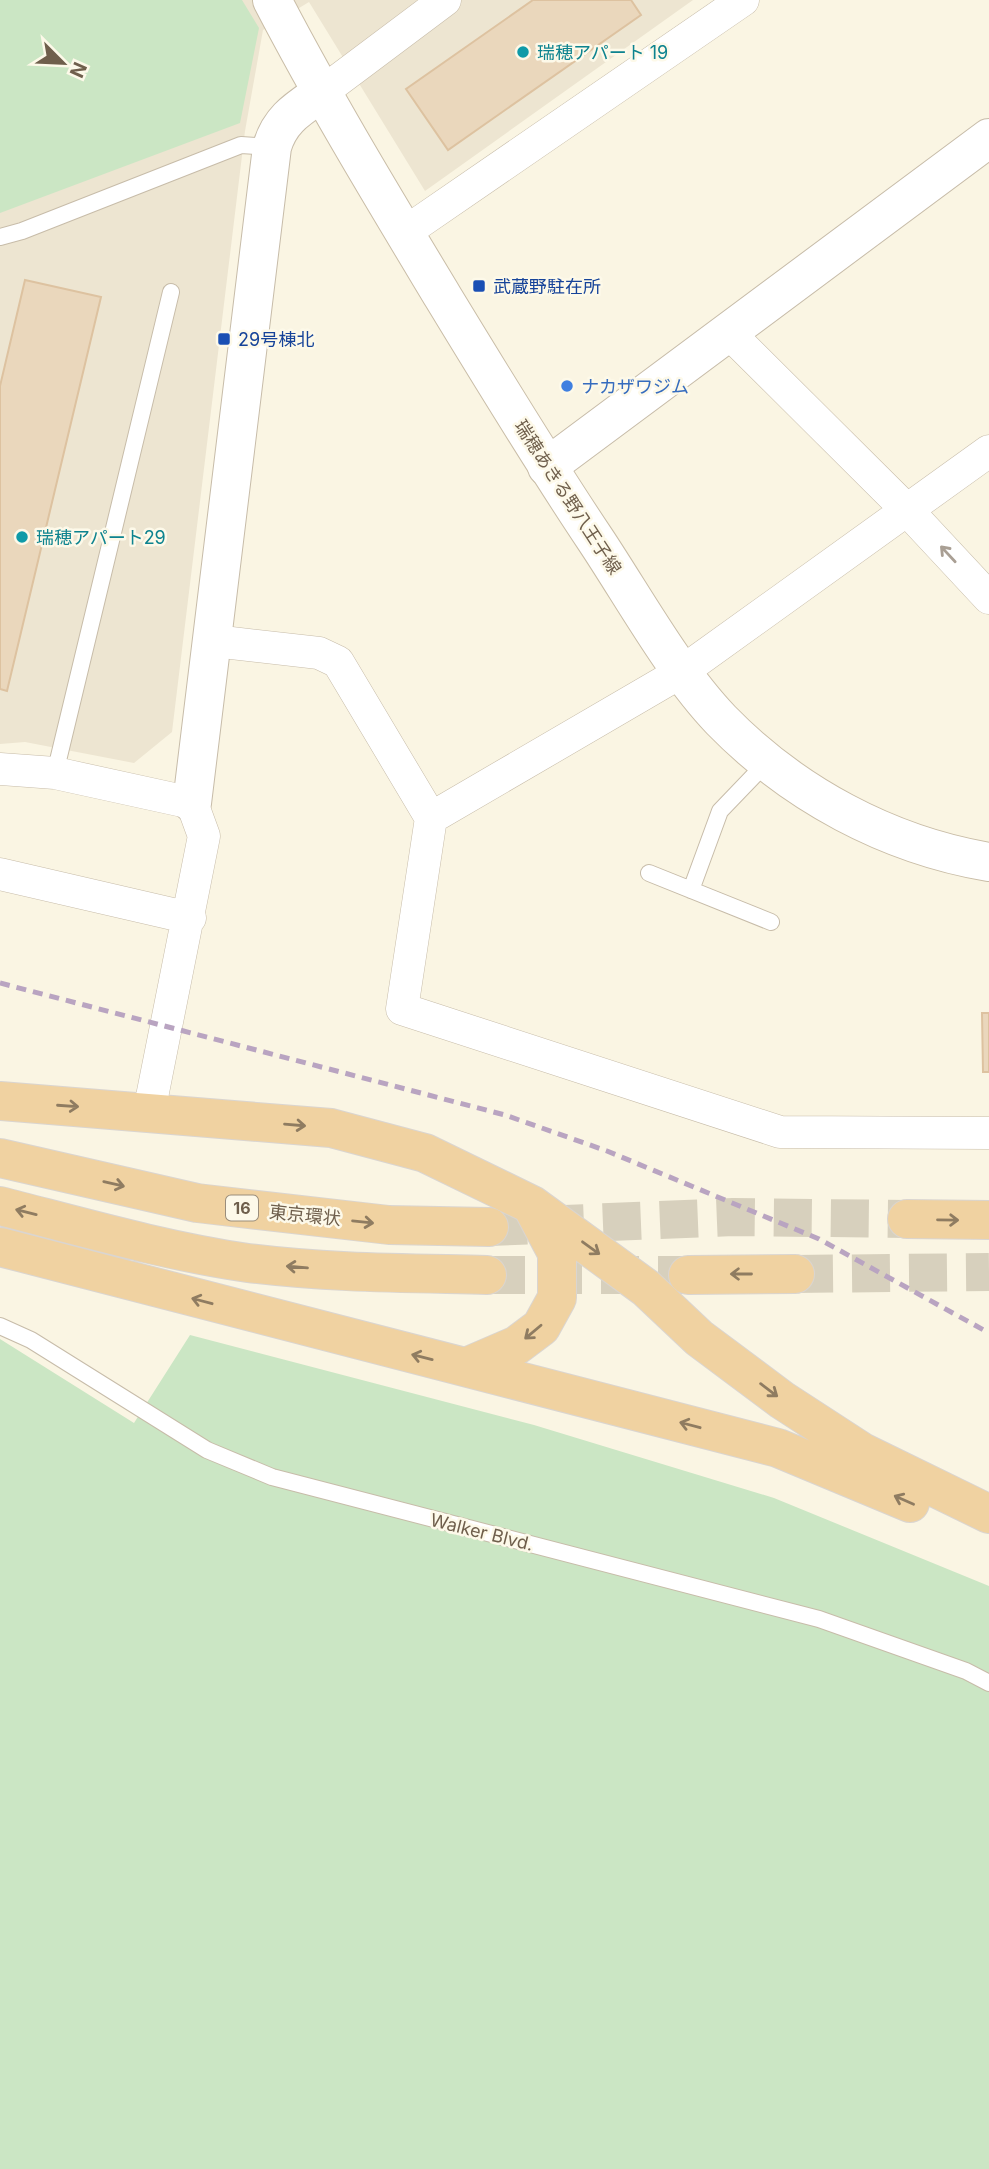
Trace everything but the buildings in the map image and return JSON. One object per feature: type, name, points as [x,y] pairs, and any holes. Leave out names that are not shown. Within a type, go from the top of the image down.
[{"type":"highway","points":[[0,1101],[331,1128],[425,1153],[531,1205],[646,1288],[699,1338],[782,1400],[862,1452],[989,1514]]},
{"type":"highway","name":"東京環状","points":[[0,1158],[197,1203],[389,1224],[489,1227]]},
{"type":"highway","points":[[466,1367],[517,1345],[541,1327],[557,1298],[557,1253],[531,1205]]},
{"type":"highway","points":[[0,1206],[138,1241],[248,1263],[360,1272],[487,1275]]},
{"type":"highway","points":[[907,1219],[989,1220]]},
{"type":"highway","points":[[0,1247],[778,1448],[989,1538]]},
{"type":"highway","points":[[688,1275],[795,1274]]},
{"type":"street","name":"瑞穂あきる野八王子線","points":[[272,0],[321,93],[547,467],[683,671],[720,719],[767,761],[846,814],[902,840],[949,855],[989,862]]},
{"type":"street","points":[[149,1112],[190,918],[204,836],[192,803],[214,641],[272,146],[278,128],[284,121],[445,0]]},
{"type":"street","points":[[404,233],[743,0]]},
{"type":"street","points":[[547,467],[989,138]]},
{"type":"street","points":[[728,331],[907,510],[989,598]]},
{"type":"street","points":[[431,818],[683,671],[989,451]]},
{"type":"street","points":[[214,641],[319,653],[338,662],[431,818],[402,1009],[780,1132],[989,1133]]},
{"type":"street","points":[[0,769],[55,773],[192,803]]},
{"type":"street","points":[[0,874],[190,918]]},
{"type":"lane","points":[[0,237],[241,145],[272,146]]},
{"type":"lane","points":[[55,773],[171,292]]},
{"type":"lane","points":[[691,890],[720,811],[767,761]]},
{"type":"lane","points":[[649,873],[771,922]]},
{"type":"lane","name":"Walker Blvd.","points":[[0,1326],[32,1340],[207,1450],[272,1477],[819,1619],[966,1671],[989,1683]]},
{"type":"shaded area","points":[[0,0],[693,0],[425,191],[309,2],[263,30],[245,131],[172,732],[134,763],[25,742],[0,744]]},
{"type":"green space","points":[[0,0],[242,0],[259,28],[240,123],[0,213]]},
{"type":"green space","points":[[190,1335],[534,1425],[774,1498],[989,1586],[989,2169],[0,2169],[0,1339],[134,1423]]},
{"type":"tunnel","points":[[489,1227],[733,1217],[907,1219]]},
{"type":"tunnel","points":[[795,1274],[989,1272]]},
{"type":"tunnel","points":[[487,1275],[688,1275]]},
{"type":"railway","points":[[0,983],[505,1115],[607,1151],[819,1239],[989,1333]]},
{"type":"place","name":"瑞穂アパート 19","points":[[523,52]]},
{"type":"place","name":"武蔵野駐在所","points":[[479,286]]},
{"type":"place","name":"29号棟北","points":[[224,339]]},
{"type":"place","name":"ナカザワジム","points":[[567,386]]},
{"type":"place","name":"瑞穂アパート29","points":[[22,537]]}]
